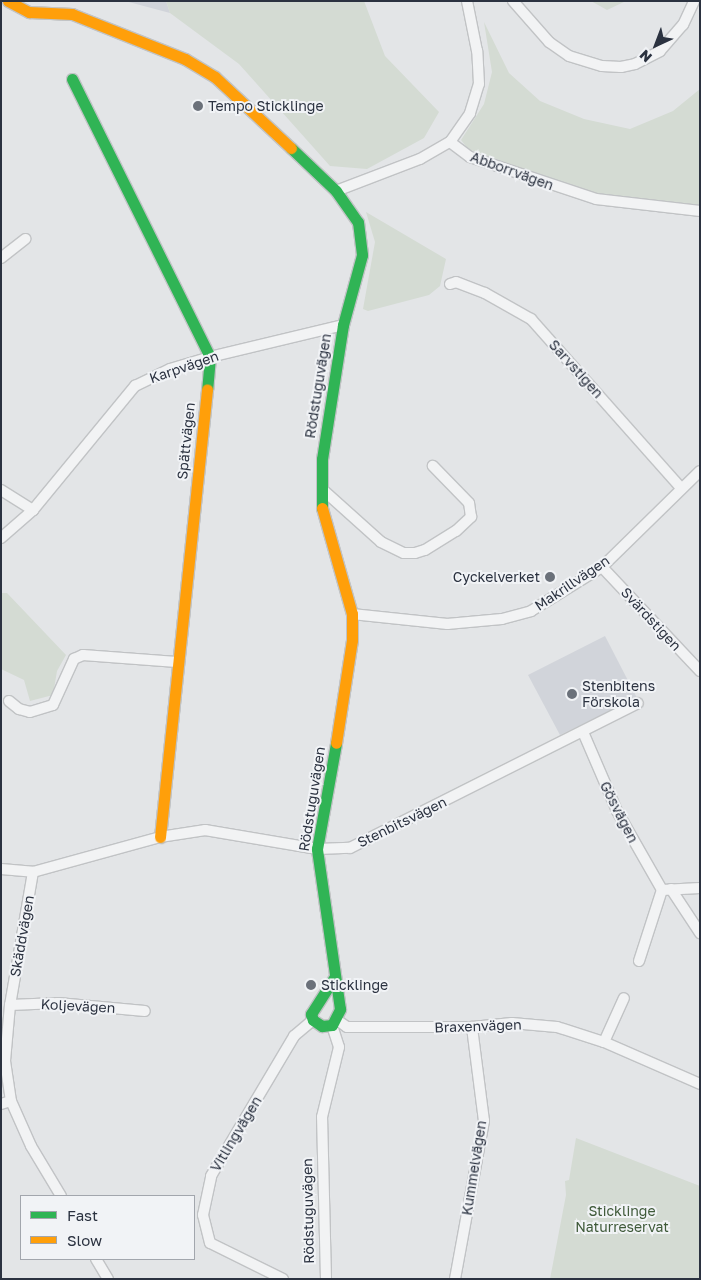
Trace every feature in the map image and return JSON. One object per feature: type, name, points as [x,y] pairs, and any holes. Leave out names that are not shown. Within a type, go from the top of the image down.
[{"type":"street","name":"Rödstuguvägen","points":[[8,1],[29,12],[85,18],[185,59],[235,93],[336,191],[349,206],[362,236],[362,255],[343,325],[324,439],[322,489],[325,523],[352,614],[352,640],[342,711],[317,849],[340,1010],[334,1023],[339,1047],[322,1117],[326,1279]]},
{"type":"street","points":[[336,191],[420,159],[450,142],[470,113],[479,84],[477,51],[467,1]]},
{"type":"street","points":[[513,1],[549,42],[569,56],[602,66],[621,67],[635,64],[660,51],[684,25],[694,1]]},
{"type":"street","points":[[72,78],[210,357]]},
{"type":"street","name":"Abborrvägen","points":[[450,142],[470,157],[596,199],[700,211]]},
{"type":"street","points":[[1,258],[24,239]]},
{"type":"street","name":"Sarvstigen","points":[[450,284],[456,282],[486,293],[530,320],[681,488]]},
{"type":"street","name":"Karpvägen","points":[[1,538],[34,510],[135,386],[170,369],[210,357],[343,325]]},
{"type":"street","name":"Spättvägen","points":[[160,837],[210,357]]},
{"type":"street","points":[[322,489],[381,542],[404,553],[415,553],[448,536],[471,517],[469,503],[433,466]]},
{"type":"street","name":"Makrillvägen","points":[[352,614],[447,624],[502,619],[531,611],[602,567],[700,471]]},
{"type":"street","points":[[1,490],[34,510]]},
{"type":"street","name":"Svärdstigen","points":[[602,567],[700,671]]},
{"type":"street","points":[[9,701],[18,709],[30,712],[53,705],[74,659],[83,655],[177,662]]},
{"type":"street","name":"Stenbitsvägen","points":[[1,870],[33,872],[160,837],[205,830],[317,849],[350,848],[638,703]]},
{"type":"street","name":"Gösvägen","points":[[583,732],[617,811],[666,889],[700,934]]},
{"type":"street","name":"Skäddvägen","points":[[33,872],[10,1005],[5,1061],[6,1103],[59,1195]]},
{"type":"street","points":[[639,961],[666,889],[700,888]]},
{"type":"street","points":[[334,978],[316,1002],[311,1014],[313,1020],[322,1026],[334,1023]]},
{"type":"street","points":[[604,1042],[624,998]]},
{"type":"street","name":"Koljevägen","points":[[10,1005],[58,1003],[145,1011]]},
{"type":"street","name":"Vitlingvägen","points":[[282,1279],[210,1243],[204,1226],[204,1206],[211,1176],[294,1036],[313,1020]]},
{"type":"street","name":"Braxenvägen","points":[[334,1023],[347,1027],[472,1027],[512,1023],[557,1027],[604,1042],[700,1084]]},
{"type":"street","name":"Kummelvägen","points":[[455,1279],[484,1121],[472,1027]]},
{"type":"street","points":[[97,1260],[108,1279]]},
{"type":"shaded area","points":[[125,1],[166,1],[170,13]]},
{"type":"shaded area","points":[[605,636],[637,698],[560,735],[528,675]]},
{"type":"green space","points":[[166,1],[364,1],[385,56],[439,112],[424,138],[367,169],[330,166],[239,64],[170,13]]},
{"type":"green space","points":[[591,1],[626,1],[607,10]]},
{"type":"green space","points":[[484,22],[509,73],[540,101],[584,119],[630,129],[673,111],[700,89],[700,206],[592,193],[468,149],[461,140],[484,104],[492,72]]},
{"type":"green space","points":[[366,212],[446,259],[440,286],[429,295],[368,311],[363,309],[375,242]]},
{"type":"green space","points":[[1,593],[7,593],[66,655],[57,671],[53,695],[30,701],[24,680],[1,669]]},
{"type":"green space","name":"Sticklinge Naturreservat","points":[[576,1138],[700,1186],[700,1279],[550,1279],[566,1195],[565,1181],[569,1180]]},
{"type":"traffic: fast","points":[[72,79],[210,357],[207,389]]},
{"type":"traffic: fast","points":[[291,148],[336,191],[358,222],[362,255],[343,325],[322,459],[322,508]]},
{"type":"traffic: fast","points":[[334,978],[311,1014],[313,1020],[322,1026],[332,1025],[340,1009],[317,849],[336,743]]},
{"type":"traffic: slow","points":[[8,1],[29,12],[72,14],[185,59],[215,77],[291,148]]},
{"type":"traffic: slow","points":[[160,837],[207,389]]},
{"type":"traffic: slow","points":[[322,508],[352,614],[352,640],[336,743]]},
{"type":"place","name":"Tempo Sticklinge","points":[[198,106]]},
{"type":"place","name":"Cyckelverket","points":[[550,577]]},
{"type":"place","name":"Stenbitens Förskola","points":[[572,694]]},
{"type":"place","name":"Sticklinge","points":[[311,985]]}]
